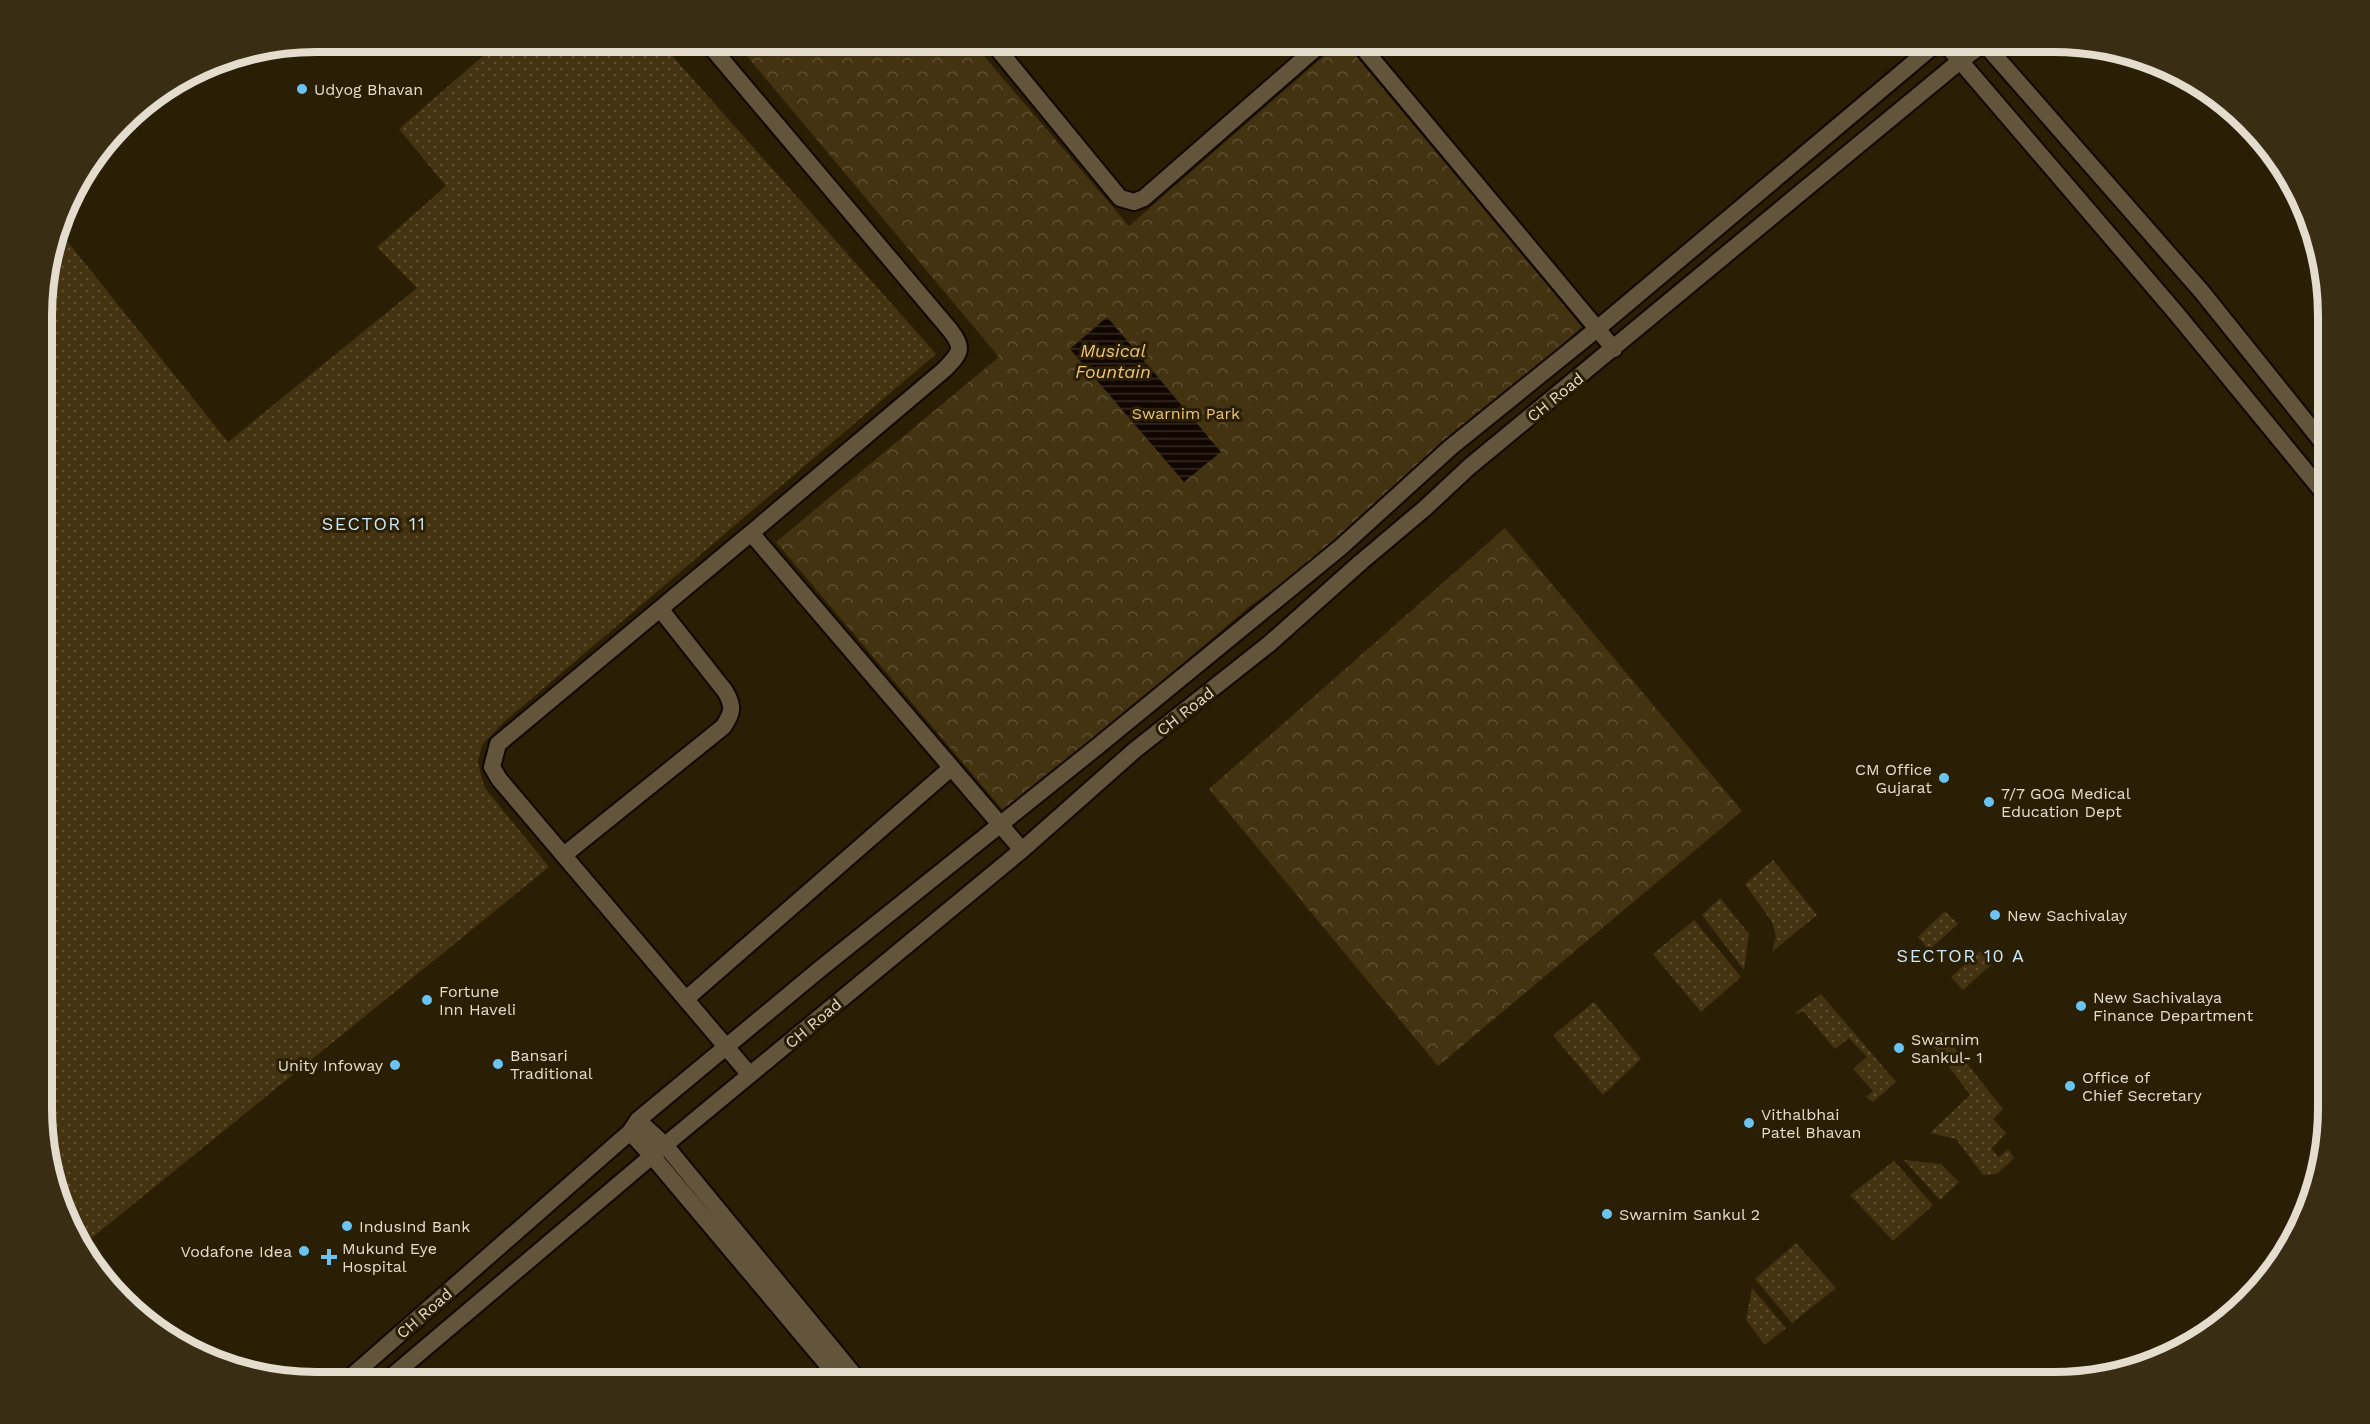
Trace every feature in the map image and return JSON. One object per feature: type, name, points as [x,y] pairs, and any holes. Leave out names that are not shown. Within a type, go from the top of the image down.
[{"type":"street","points":[[716,52],[950,330],[958,340],[960,348],[957,356],[945,369],[661,610],[498,744],[492,767],[499,779],[750,1075]]},
{"type":"street","points":[[1000,52],[1120,198],[1134,202],[1144,198],[1312,52]]},
{"type":"street","points":[[1366,52],[1614,349]]},
{"type":"street","name":"CH Road","points":[[356,1372],[726,1046],[1341,547],[1451,447],[1597,329],[1926,52]]},
{"type":"street","points":[[1952,52],[2181,319],[2318,486]]},
{"type":"street","name":"CH Road","points":[[397,1372],[1022,850],[1118,764],[1269,644],[1469,467],[1972,52]]},
{"type":"street","points":[[1994,52],[2202,292],[2318,437]]},
{"type":"street","points":[[751,533],[1022,850]]},
{"type":"street","points":[[564,855],[723,727],[732,712],[732,703],[725,691],[661,610]]},
{"type":"street","points":[[686,999],[951,768]]},
{"type":"street","points":[[634,1126],[659,1151],[838,1369]]},
{"type":"green space","points":[[488,52],[669,52],[936,354],[504,722],[482,745],[478,762],[484,787],[549,867],[88,1241],[73,1209],[61,1176],[52,1108],[52,439],[55,436],[52,433],[52,316],[61,248],[64,238],[228,442],[417,288],[377,247],[446,186],[399,129]]},
{"type":"green space","name":"Swarnim Park","points":[[743,52],[981,52],[1129,226],[1329,52],[1352,52],[1582,327],[1318,559],[1250,606],[1007,815],[776,542],[999,357]]},
{"type":"green space","points":[[1505,528],[1742,811],[1438,1066],[1209,789]]},
{"type":"green space","points":[[1773,860],[1817,915],[1772,952],[1776,937],[1772,922],[1745,884]]},
{"type":"green space","points":[[1720,898],[1749,934],[1744,970],[1702,915]]},
{"type":"green space","points":[[1945,911],[1958,924],[1929,950],[1918,937]]},
{"type":"green space","points":[[1694,920],[1741,977],[1701,1012],[1653,954]]},
{"type":"green space","points":[[1980,951],[1992,964],[1963,990],[1951,977]]},
{"type":"green space","points":[[1821,994],[1896,1082],[1873,1102],[1866,1097],[1873,1091],[1853,1069],[1867,1057],[1849,1038],[1835,1049],[1803,1011],[1797,1014],[1796,1012]]},
{"type":"green space","points":[[1594,1002],[1641,1059],[1603,1095],[1553,1035]]},
{"type":"green space","points":[[1942,1032],[2003,1109],[1993,1119],[2006,1133],[1991,1149],[1999,1157],[2008,1149],[2014,1158],[1997,1174],[1983,1175],[1956,1139],[1930,1133],[1970,1095],[1930,1042]]},
{"type":"green space","points":[[1904,1160],[1941,1164],[1959,1182],[1940,1200]]},
{"type":"green space","points":[[1894,1161],[1933,1205],[1893,1241],[1850,1195]]},
{"type":"green space","points":[[1796,1243],[1836,1288],[1792,1323],[1755,1279]]},
{"type":"green space","points":[[1752,1288],[1786,1328],[1765,1345],[1746,1320]]},
{"type":"water","name":"Musical Fountain","points":[[1107,317],[1221,452],[1184,482],[1070,349]]},
{"type":"place","name":"Udyog Bhavan","points":[[302,89]]},
{"type":"place","name":"CM Office Gujarat","points":[[1944,778]]},
{"type":"place","name":"7/7 GOG Medical Education Dept","points":[[1989,802]]},
{"type":"place","name":"New Sachivalay","points":[[1995,915]]},
{"type":"place","name":"Fortune Inn Haveli","points":[[427,1000]]},
{"type":"place","name":"New Sachivalaya Finance Department","points":[[2081,1006]]},
{"type":"place","name":"Swarnim Sankul- 1","points":[[1899,1048]]},
{"type":"place","name":"Bansari Traditional","points":[[498,1064]]},
{"type":"place","name":"Unity Infoway","points":[[395,1065]]},
{"type":"place","name":"Office of Chief Secretary","points":[[2070,1086]]},
{"type":"place","name":"Vithalbhai Patel Bhavan","points":[[1749,1123]]},
{"type":"place","name":"Swarnim Sankul 2","points":[[1607,1214]]},
{"type":"place","name":"IndusInd Bank","points":[[347,1226]]},
{"type":"place","name":"Vodafone Idea","points":[[304,1251]]},
{"type":"place","name":"Mukund Eye Hospital","points":[[329,1257]]},
{"type":"district","name":"SECTOR 11","points":[[374,524]]},
{"type":"district","name":"SECTOR 10 A","points":[[1961,956]]}]
